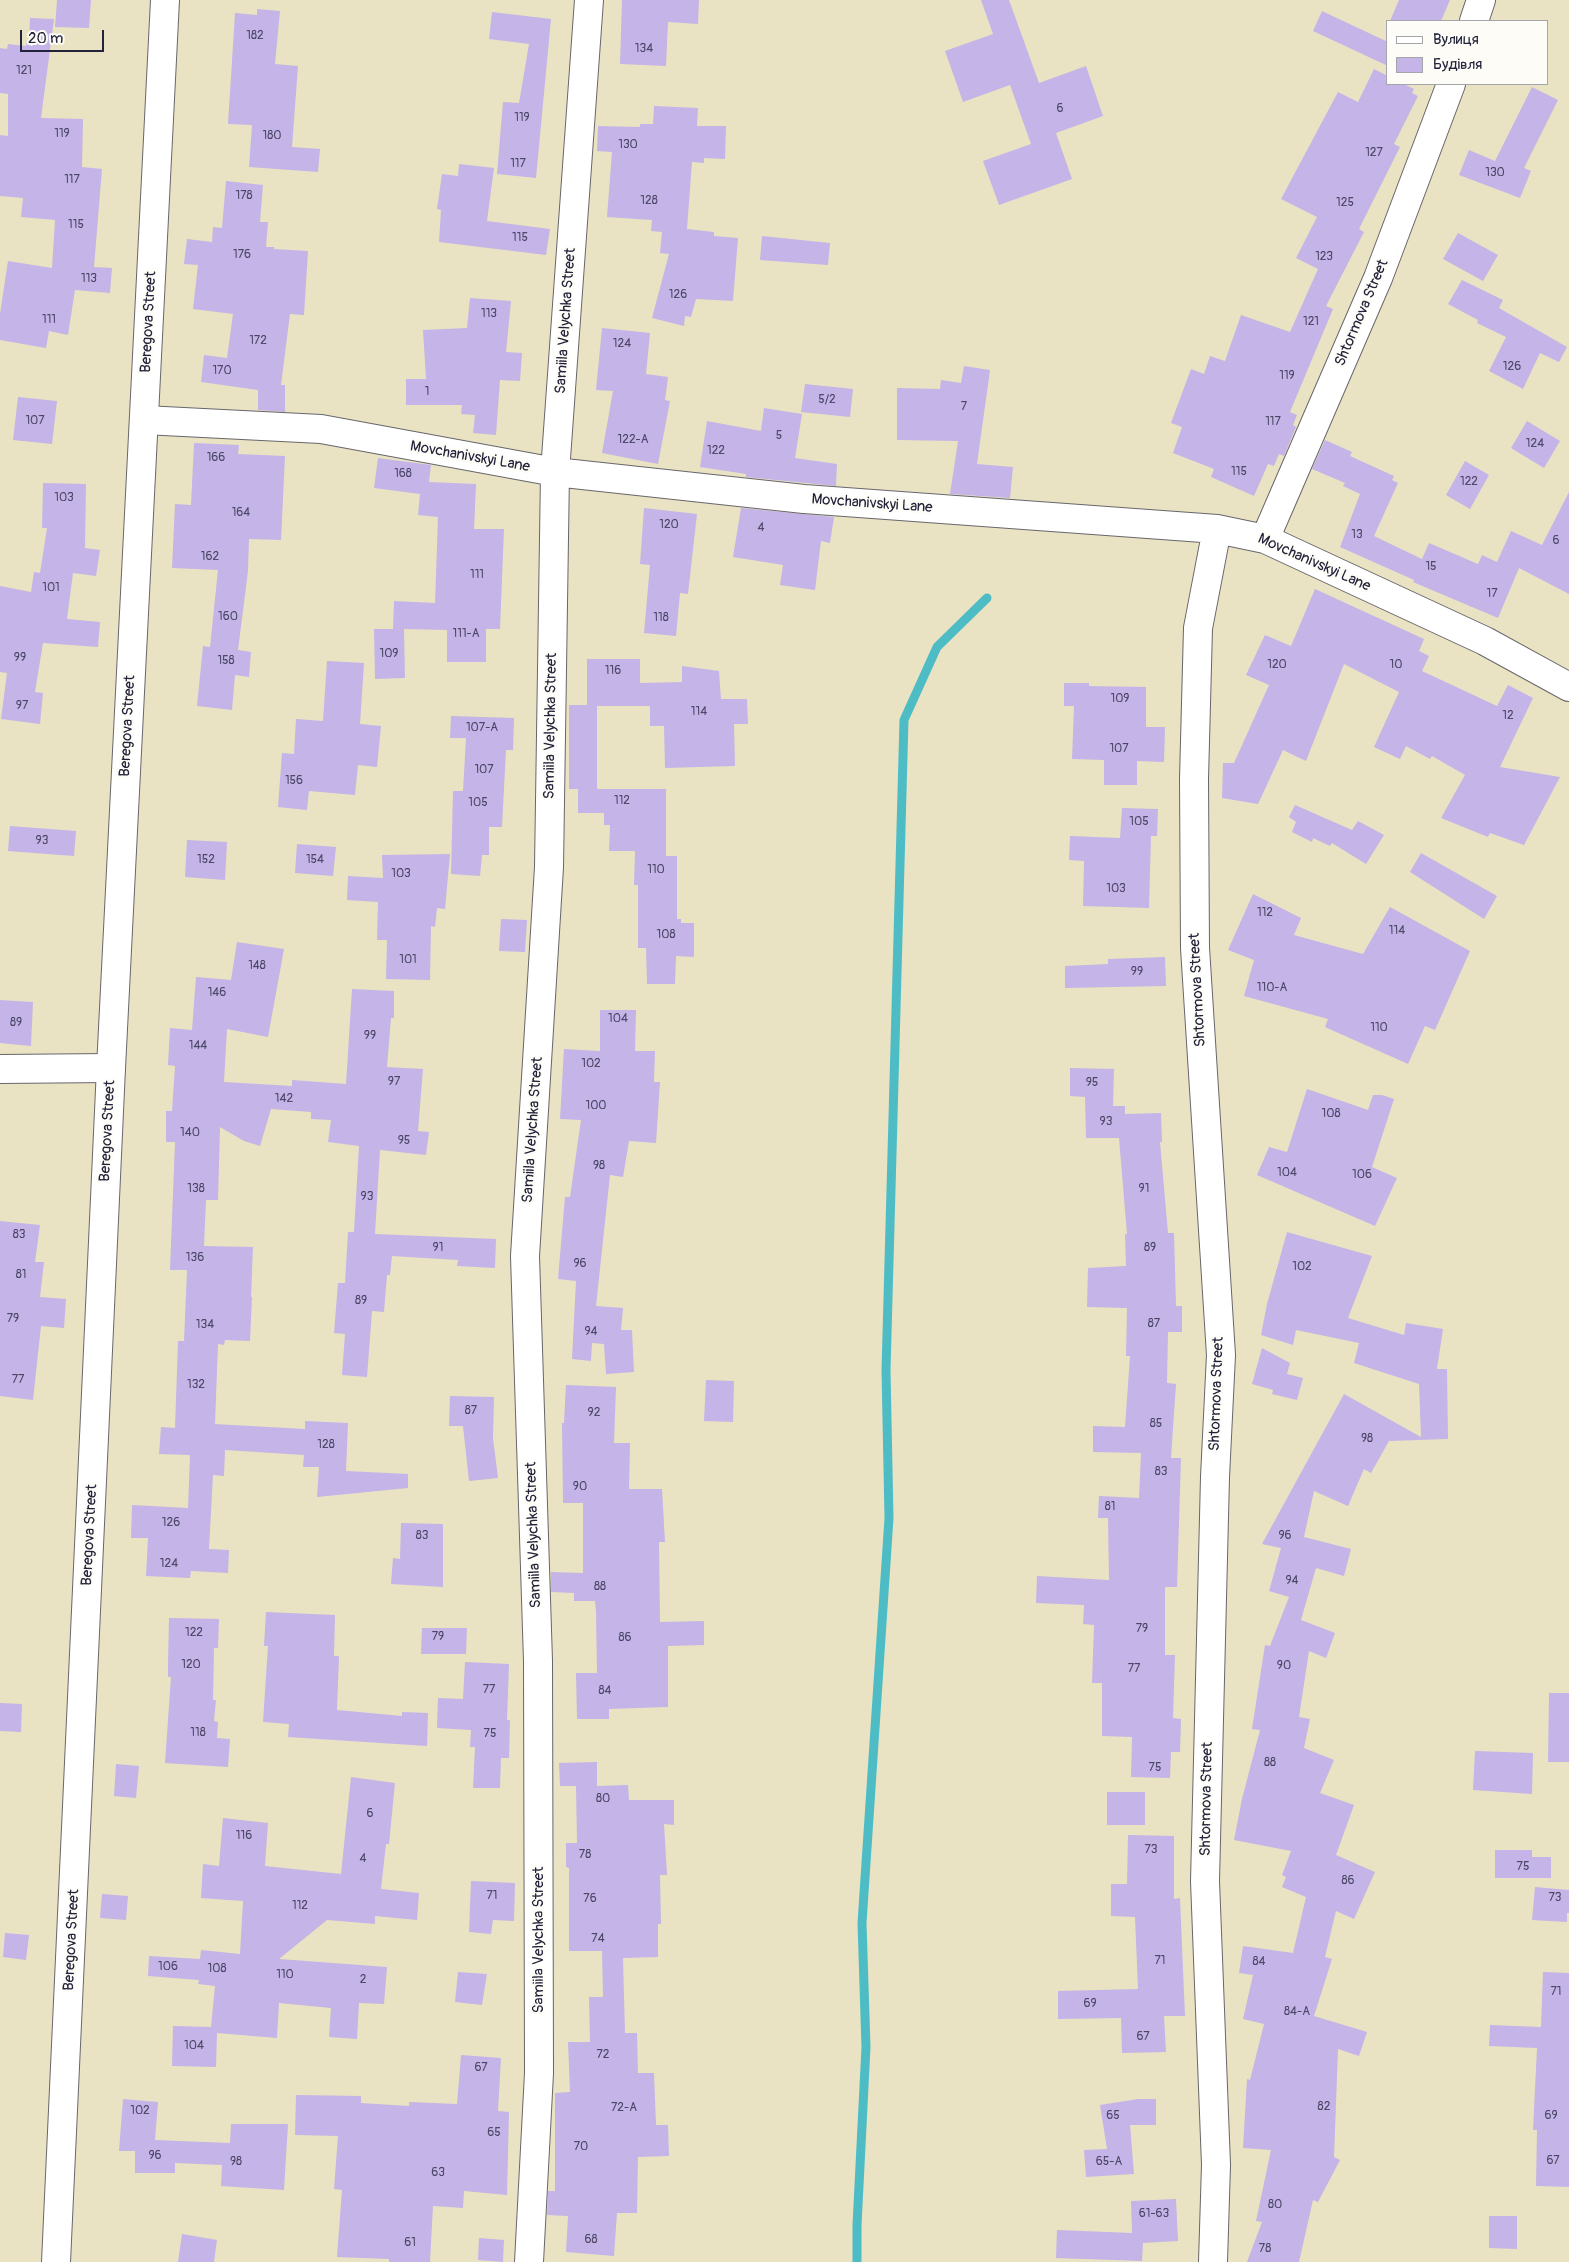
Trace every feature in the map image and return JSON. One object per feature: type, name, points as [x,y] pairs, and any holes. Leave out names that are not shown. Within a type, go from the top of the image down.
[{"type":"street","name":"Beregova Street","points":[[56,2262],[111,1068],[165,0]]},
{"type":"street","name":"Samiila Velychka Street","points":[[528,2262],[539,2073],[538,1661],[525,1256],[550,867],[555,472],[589,0]]},
{"type":"street","points":[[1474,20],[1481,0]]},
{"type":"street","name":"Shtormova Street","points":[[1265,539],[1378,278],[1451,85]]},
{"type":"street","name":"Movchanivskyi Lane","points":[[144,420],[321,429],[555,472],[804,499],[1217,529],[1265,539],[1485,641],[1569,687]]},
{"type":"street","name":"Shtormova Street","points":[[1213,2262],[1216,2166],[1205,1881],[1214,1477],[1221,1355],[1195,948],[1194,779],[1198,628],[1217,529]]},
{"type":"street","points":[[0,1068],[111,1068]]},
{"type":"building","points":[[57,0],[91,0],[89,28],[55,27]]},
{"type":"building","points":[[622,0],[699,0],[698,24],[668,22],[666,66],[620,64]]},
{"type":"building","points":[[981,0],[1009,0],[1039,83],[1086,66],[1103,116],[1056,133],[1072,179],[999,205],[983,161],[1031,144],[1010,85],[963,102],[945,51],[993,34]]},
{"type":"building","points":[[1399,0],[1450,0],[1441,20],[1390,20]]},
{"type":"building","points":[[257,9],[280,11],[275,64],[298,66],[292,147],[320,149],[318,172],[249,167],[252,125],[228,124],[235,13],[257,15]]},
{"type":"building","points":[[1322,11],[1386,41],[1386,65],[1313,31]]},
{"type":"building","points":[[492,12],[551,19],[536,178],[497,174],[503,102],[519,103],[529,44],[489,39]]},
{"type":"building","points":[[30,18],[54,19],[41,118],[83,119],[82,167],[102,169],[94,267],[112,268],[110,293],[75,290],[68,335],[49,331],[46,348],[0,340],[0,314],[8,261],[52,268],[55,220],[21,217],[23,198],[0,196],[0,135],[8,136],[8,94],[0,93],[0,48],[7,49],[8,44],[26,46],[27,40],[29,41]]},
{"type":"building","points":[[1374,69],[1386,75],[1386,85],[1406,85],[1414,89],[1412,93],[1418,96],[1394,144],[1400,147],[1359,229],[1364,232],[1326,306],[1333,309],[1290,412],[1297,415],[1293,425],[1296,427],[1284,456],[1279,454],[1274,466],[1268,464],[1254,496],[1211,477],[1214,469],[1173,453],[1182,427],[1171,423],[1191,369],[1204,374],[1210,356],[1225,361],[1241,315],[1290,332],[1318,269],[1296,258],[1317,217],[1281,199],[1338,92],[1358,102]]},
{"type":"building","points":[[1532,87],[1558,100],[1524,168],[1531,171],[1520,198],[1459,175],[1469,150],[1495,161]]},
{"type":"building","points":[[654,106],[698,108],[697,126],[726,126],[725,159],[704,158],[704,163],[692,162],[687,229],[714,232],[714,236],[738,238],[733,301],[696,299],[691,317],[685,316],[684,326],[652,318],[669,254],[660,253],[662,232],[651,231],[652,220],[607,217],[612,152],[597,151],[598,126],[640,127],[640,124],[653,124]]},
{"type":"building","points":[[459,164],[494,168],[487,221],[550,229],[546,255],[439,242],[441,210],[437,209],[442,174],[458,176]]},
{"type":"building","points":[[226,181],[263,185],[260,222],[268,222],[266,247],[308,251],[304,315],[290,314],[281,385],[285,385],[285,412],[258,410],[258,390],[201,382],[204,355],[227,358],[233,314],[193,309],[198,265],[184,264],[187,239],[212,242],[213,227],[222,228]]},
{"type":"building","points":[[1458,233],[1498,255],[1483,281],[1443,259]]},
{"type":"building","points":[[762,236],[830,243],[828,265],[760,260]]},
{"type":"building","points":[[1462,280],[1503,300],[1499,308],[1567,347],[1559,362],[1540,353],[1523,389],[1489,371],[1506,337],[1477,323],[1478,320],[1448,304]]},
{"type":"building","points":[[470,298],[511,301],[506,352],[522,353],[520,381],[500,380],[496,435],[473,433],[475,415],[461,414],[462,405],[406,405],[406,379],[426,379],[423,330],[467,328]]},
{"type":"building","points":[[602,328],[650,333],[646,374],[668,377],[665,400],[670,401],[658,464],[602,453],[613,391],[596,390]]},
{"type":"building","points":[[964,366],[990,370],[977,464],[1013,467],[1010,498],[950,494],[958,441],[897,440],[897,388],[940,389],[941,380],[961,383]]},
{"type":"building","points":[[805,384],[853,389],[850,417],[801,412]]},
{"type":"building","points":[[18,397],[57,401],[52,444],[13,440]]},
{"type":"building","points":[[764,408],[802,414],[795,458],[837,464],[836,486],[746,477],[746,474],[700,467],[707,421],[761,431]]},
{"type":"building","points":[[1527,421],[1560,441],[1544,468],[1511,448]]},
{"type":"building","points":[[1325,440],[1352,452],[1350,456],[1394,476],[1392,480],[1398,483],[1374,536],[1422,559],[1429,543],[1478,564],[1482,555],[1497,562],[1511,531],[1542,545],[1569,492],[1569,594],[1519,568],[1498,618],[1413,582],[1414,580],[1340,547],[1360,494],[1343,486],[1345,483],[1312,469]]},
{"type":"building","points":[[194,443],[239,445],[238,454],[285,456],[281,540],[249,539],[248,571],[238,650],[251,652],[249,677],[235,675],[232,710],[197,706],[203,646],[210,647],[218,570],[172,568],[175,504],[191,505]]},
{"type":"building","points":[[378,458],[431,465],[429,482],[476,484],[474,529],[504,529],[500,629],[486,629],[486,662],[447,662],[447,630],[404,629],[405,678],[375,679],[374,629],[393,629],[394,601],[435,603],[438,517],[418,515],[420,494],[374,488]]},
{"type":"building","points":[[1465,461],[1489,475],[1470,509],[1446,495]]},
{"type":"building","points":[[43,483],[86,484],[85,548],[100,550],[96,576],[73,573],[67,619],[100,622],[98,647],[43,643],[35,692],[43,693],[40,724],[1,719],[7,673],[0,672],[0,586],[31,592],[34,572],[40,573],[47,528],[42,528]]},
{"type":"building","points":[[644,508],[697,514],[688,594],[680,593],[676,636],[644,633],[650,565],[640,564]]},
{"type":"building","points":[[741,508],[834,517],[830,543],[821,541],[815,590],[780,585],[783,565],[733,557]]},
{"type":"building","points":[[1315,589],[1424,639],[1419,651],[1429,656],[1422,671],[1497,706],[1508,685],[1533,698],[1500,767],[1560,777],[1524,845],[1490,833],[1488,837],[1441,818],[1465,775],[1432,756],[1430,759],[1406,746],[1400,759],[1374,747],[1399,692],[1344,664],[1306,761],[1283,750],[1258,804],[1222,798],[1223,763],[1234,763],[1269,685],[1246,675],[1265,635],[1291,646]]},
{"type":"building","points":[[587,659],[640,659],[640,683],[682,682],[682,666],[719,671],[721,699],[747,699],[748,724],[734,724],[735,766],[665,768],[664,726],[650,726],[650,706],[597,706],[597,789],[666,789],[666,856],[677,856],[677,919],[681,919],[681,923],[694,923],[694,957],[676,956],[675,984],[647,984],[646,948],[638,948],[638,885],[634,885],[635,851],[609,851],[610,825],[604,825],[604,813],[578,813],[578,789],[569,789],[569,705],[587,705]]},
{"type":"building","points":[[327,661],[364,663],[360,724],[381,726],[377,767],[358,765],[355,795],[309,791],[307,810],[278,807],[282,753],[294,754],[296,719],[323,721]]},
{"type":"building","points":[[1064,683],[1089,683],[1089,686],[1146,687],[1146,727],[1165,727],[1164,762],[1137,761],[1137,785],[1104,785],[1104,760],[1072,759],[1074,706],[1064,706]]},
{"type":"building","points":[[451,716],[514,718],[513,750],[506,750],[502,827],[489,827],[489,855],[482,855],[480,876],[451,874],[453,791],[463,791],[466,738],[450,738]]},
{"type":"building","points":[[1295,805],[1352,830],[1358,821],[1384,835],[1366,864],[1332,843],[1330,846],[1313,838],[1312,842],[1292,832],[1296,822],[1289,817]]},
{"type":"building","points":[[1122,808],[1158,809],[1157,836],[1151,836],[1149,908],[1083,906],[1084,861],[1069,860],[1070,836],[1120,838]]},
{"type":"building","points":[[10,826],[76,831],[74,856],[8,851]]},
{"type":"building","points":[[187,840],[227,842],[225,880],[185,877]]},
{"type":"building","points":[[297,844],[336,847],[333,876],[295,873]]},
{"type":"building","points":[[1421,853],[1497,896],[1484,919],[1410,872]]},
{"type":"building","points":[[450,854],[445,909],[437,908],[435,927],[431,926],[430,980],[386,979],[387,940],[377,940],[378,902],[347,900],[348,876],[383,878],[382,855]]},
{"type":"building","points":[[1253,894],[1301,918],[1294,935],[1363,954],[1390,907],[1470,951],[1435,1030],[1425,1026],[1408,1064],[1325,1027],[1328,1019],[1244,996],[1254,960],[1228,950]]},
{"type":"building","points":[[501,919],[527,920],[525,952],[499,951]]},
{"type":"building","points":[[237,942],[284,949],[268,1037],[227,1029],[224,1082],[292,1086],[292,1080],[346,1084],[352,989],[394,991],[394,1018],[391,1018],[387,1067],[423,1069],[418,1131],[429,1132],[426,1155],[380,1150],[375,1234],[496,1239],[495,1268],[457,1266],[458,1260],[392,1256],[390,1275],[387,1275],[384,1312],[372,1311],[367,1377],[342,1375],[345,1334],[334,1333],[338,1283],[345,1283],[348,1232],[354,1232],[359,1146],[328,1142],[331,1120],[311,1119],[311,1112],[271,1109],[260,1146],[244,1141],[220,1127],[218,1200],[206,1200],[204,1246],[253,1247],[250,1341],[225,1340],[224,1345],[218,1344],[215,1424],[305,1429],[305,1421],[348,1423],[346,1471],[408,1474],[408,1488],[317,1497],[319,1467],[303,1467],[304,1455],[225,1450],[224,1476],[213,1475],[209,1549],[229,1550],[228,1573],[191,1571],[190,1578],[146,1576],[148,1538],[131,1538],[132,1505],[188,1508],[190,1455],[159,1454],[161,1427],[175,1428],[178,1341],[184,1341],[187,1270],[170,1270],[175,1142],[166,1142],[166,1111],[172,1111],[175,1066],[168,1065],[170,1028],[192,1030],[196,977],[231,980]]},
{"type":"building","points":[[1165,957],[1166,986],[1065,988],[1065,966],[1108,964],[1108,959]]},
{"type":"building","points":[[0,1000],[33,1002],[31,1046],[0,1043]]},
{"type":"building","points":[[600,1010],[636,1010],[635,1051],[655,1051],[654,1082],[660,1082],[656,1143],[629,1141],[623,1177],[610,1175],[596,1306],[623,1308],[621,1330],[632,1330],[634,1372],[606,1374],[604,1344],[592,1343],[591,1361],[572,1359],[576,1281],[558,1279],[565,1197],[570,1197],[581,1120],[560,1119],[564,1049],[600,1051]]},
{"type":"building","points":[[1070,1068],[1114,1069],[1113,1106],[1125,1106],[1125,1114],[1161,1113],[1162,1142],[1160,1142],[1168,1233],[1174,1233],[1176,1306],[1182,1306],[1182,1332],[1168,1332],[1167,1383],[1176,1384],[1171,1458],[1181,1458],[1177,1587],[1165,1587],[1165,1655],[1175,1655],[1173,1718],[1181,1719],[1180,1752],[1171,1752],[1170,1778],[1131,1777],[1132,1737],[1102,1736],[1102,1683],[1092,1683],[1094,1625],[1083,1624],[1084,1605],[1036,1603],[1037,1576],[1109,1580],[1108,1518],[1098,1518],[1099,1496],[1139,1498],[1141,1453],[1093,1452],[1093,1426],[1125,1427],[1130,1356],[1126,1356],[1127,1308],[1087,1307],[1088,1268],[1126,1266],[1125,1234],[1127,1234],[1119,1138],[1086,1138],[1085,1097],[1070,1096]]},
{"type":"building","points":[[1307,1089],[1368,1110],[1373,1095],[1382,1095],[1394,1099],[1372,1167],[1397,1178],[1375,1226],[1257,1175],[1269,1147],[1287,1152]]},
{"type":"building","points":[[0,1221],[40,1225],[35,1262],[44,1262],[40,1297],[66,1299],[64,1328],[41,1326],[33,1400],[0,1396]]},
{"type":"building","points":[[1287,1232],[1372,1256],[1348,1318],[1404,1335],[1406,1323],[1443,1329],[1437,1369],[1447,1369],[1448,1439],[1389,1441],[1371,1473],[1364,1469],[1348,1506],[1314,1491],[1304,1537],[1351,1549],[1344,1576],[1316,1568],[1301,1620],[1335,1633],[1326,1658],[1309,1651],[1299,1717],[1310,1719],[1304,1748],[1334,1760],[1320,1793],[1354,1805],[1336,1855],[1375,1872],[1354,1919],[1336,1911],[1325,1957],[1332,1959],[1314,2016],[1367,2032],[1359,2056],[1338,2049],[1334,2157],[1340,2160],[1318,2202],[1313,2200],[1299,2262],[1247,2262],[1262,2222],[1256,2221],[1271,2150],[1243,2148],[1247,2079],[1250,2080],[1264,2024],[1243,2019],[1253,1975],[1239,1973],[1243,1946],[1293,1953],[1306,1897],[1282,1887],[1286,1877],[1282,1875],[1291,1851],[1234,1840],[1242,1799],[1260,1730],[1252,1729],[1265,1645],[1270,1646],[1289,1597],[1269,1591],[1281,1548],[1262,1544],[1344,1394],[1421,1437],[1419,1384],[1354,1363],[1359,1343],[1296,1330],[1293,1345],[1261,1335],[1267,1304]]},
{"type":"building","points":[[1262,1348],[1290,1363],[1287,1374],[1303,1378],[1297,1400],[1272,1394],[1273,1390],[1252,1384]]},
{"type":"building","points":[[706,1380],[734,1381],[733,1422],[704,1421]]},
{"type":"building","points":[[566,1385],[616,1387],[614,1443],[630,1443],[629,1489],[662,1489],[665,1542],[659,1542],[660,1622],[704,1621],[704,1645],[668,1646],[668,1707],[609,1709],[609,1719],[577,1719],[576,1673],[597,1673],[596,1611],[595,1601],[574,1601],[574,1593],[551,1592],[551,1572],[583,1573],[583,1503],[563,1503],[562,1423],[564,1423]]},
{"type":"building","points":[[450,1396],[494,1397],[493,1438],[498,1478],[469,1481],[463,1426],[449,1426]]},
{"type":"building","points":[[401,1523],[443,1524],[443,1587],[391,1584],[393,1558],[400,1559]]},
{"type":"building","points":[[266,1612],[335,1615],[334,1656],[339,1656],[337,1710],[402,1716],[402,1712],[428,1713],[427,1746],[288,1737],[289,1724],[263,1722],[268,1646],[264,1646]]},
{"type":"building","points":[[169,1618],[219,1619],[218,1648],[214,1648],[213,1700],[216,1700],[214,1721],[218,1722],[217,1738],[230,1739],[228,1767],[165,1763],[171,1677],[168,1677]]},
{"type":"building","points":[[422,1628],[467,1628],[466,1654],[421,1654]]},
{"type":"building","points":[[465,1662],[509,1664],[507,1720],[510,1720],[509,1758],[501,1758],[500,1788],[473,1788],[475,1747],[470,1747],[471,1730],[437,1728],[438,1698],[463,1699]]},
{"type":"building","points":[[1549,1693],[1569,1693],[1569,1762],[1548,1762]]},
{"type":"building","points":[[0,1703],[22,1704],[21,1732],[0,1731]]},
{"type":"building","points":[[1475,1751],[1533,1753],[1532,1794],[1473,1790]]},
{"type":"building","points":[[597,1762],[597,1786],[628,1785],[629,1800],[674,1800],[674,1825],[664,1824],[667,1875],[660,1875],[661,1924],[658,1924],[658,1957],[623,1958],[625,2033],[637,2033],[638,2073],[654,2073],[656,2125],[668,2125],[669,2156],[638,2157],[637,2213],[617,2213],[614,2256],[566,2252],[568,2216],[547,2215],[548,2191],[555,2191],[555,2093],[570,2092],[568,2042],[590,2042],[589,1997],[603,1997],[602,1951],[569,1951],[569,1868],[566,1867],[566,1843],[577,1843],[576,1786],[560,1786],[559,1763]]},
{"type":"building","points":[[116,1764],[139,1766],[136,1798],[114,1796]]},
{"type":"building","points":[[351,1777],[395,1783],[389,1844],[386,1844],[381,1889],[419,1893],[417,1920],[375,1916],[375,1924],[327,1920],[279,1959],[387,1967],[384,2004],[359,2003],[357,2039],[329,2037],[331,2008],[279,2003],[277,2038],[217,2033],[216,2067],[172,2066],[173,2026],[211,2027],[215,1986],[198,1984],[199,1980],[148,1976],[149,1956],[200,1959],[201,1950],[240,1954],[243,1901],[201,1898],[203,1864],[219,1866],[223,1818],[268,1823],[265,1866],[341,1874]]},
{"type":"building","points":[[1107,1792],[1145,1792],[1145,1825],[1107,1825]]},
{"type":"building","points":[[1128,1835],[1174,1836],[1174,1899],[1180,1898],[1185,2016],[1164,2016],[1166,2052],[1122,2053],[1121,2018],[1058,2019],[1058,1991],[1138,1989],[1135,1917],[1111,1916],[1111,1884],[1127,1884]]},
{"type":"building","points":[[1495,1850],[1532,1850],[1532,1857],[1551,1857],[1551,1878],[1495,1878]]},
{"type":"building","points":[[471,1881],[515,1883],[514,1921],[493,1920],[491,1934],[469,1932]]},
{"type":"building","points":[[1535,1887],[1569,1890],[1567,1922],[1532,1920]]},
{"type":"building","points":[[102,1894],[128,1896],[126,1920],[100,1918]]},
{"type":"building","points":[[5,1933],[29,1935],[26,1960],[3,1957]]},
{"type":"building","points":[[458,1972],[487,1974],[482,2005],[455,2002]]},
{"type":"building","points":[[1543,1972],[1569,1973],[1569,2187],[1536,2186],[1537,2130],[1533,2130],[1537,2048],[1489,2046],[1490,2025],[1541,2027]]},
{"type":"building","points":[[461,2055],[501,2058],[498,2111],[509,2112],[507,2195],[464,2191],[463,2208],[433,2206],[430,2262],[389,2262],[389,2259],[337,2257],[342,2190],[334,2189],[338,2136],[295,2135],[296,2095],[361,2096],[361,2103],[409,2106],[409,2102],[457,2104]]},
{"type":"building","points":[[123,2099],[158,2102],[155,2140],[230,2143],[231,2124],[288,2124],[284,2190],[221,2186],[222,2165],[175,2163],[175,2173],[135,2173],[135,2151],[119,2151]]},
{"type":"building","points":[[1138,2099],[1156,2099],[1156,2125],[1130,2125],[1134,2174],[1086,2177],[1084,2150],[1107,2149],[1100,2105]]},
{"type":"building","points":[[1176,2199],[1178,2241],[1143,2243],[1142,2261],[1056,2258],[1057,2230],[1132,2233],[1131,2201]]},
{"type":"building","points":[[1489,2216],[1517,2216],[1517,2249],[1489,2248]]},
{"type":"building","points":[[182,2234],[217,2240],[214,2262],[178,2262]]},
{"type":"building","points":[[479,2238],[504,2240],[503,2262],[478,2260]]},
{"type":"waterway","points":[[857,2262],[857,2225],[866,2047],[862,1923],[889,1518],[886,1370],[904,720],[937,647],[987,598]]}]
